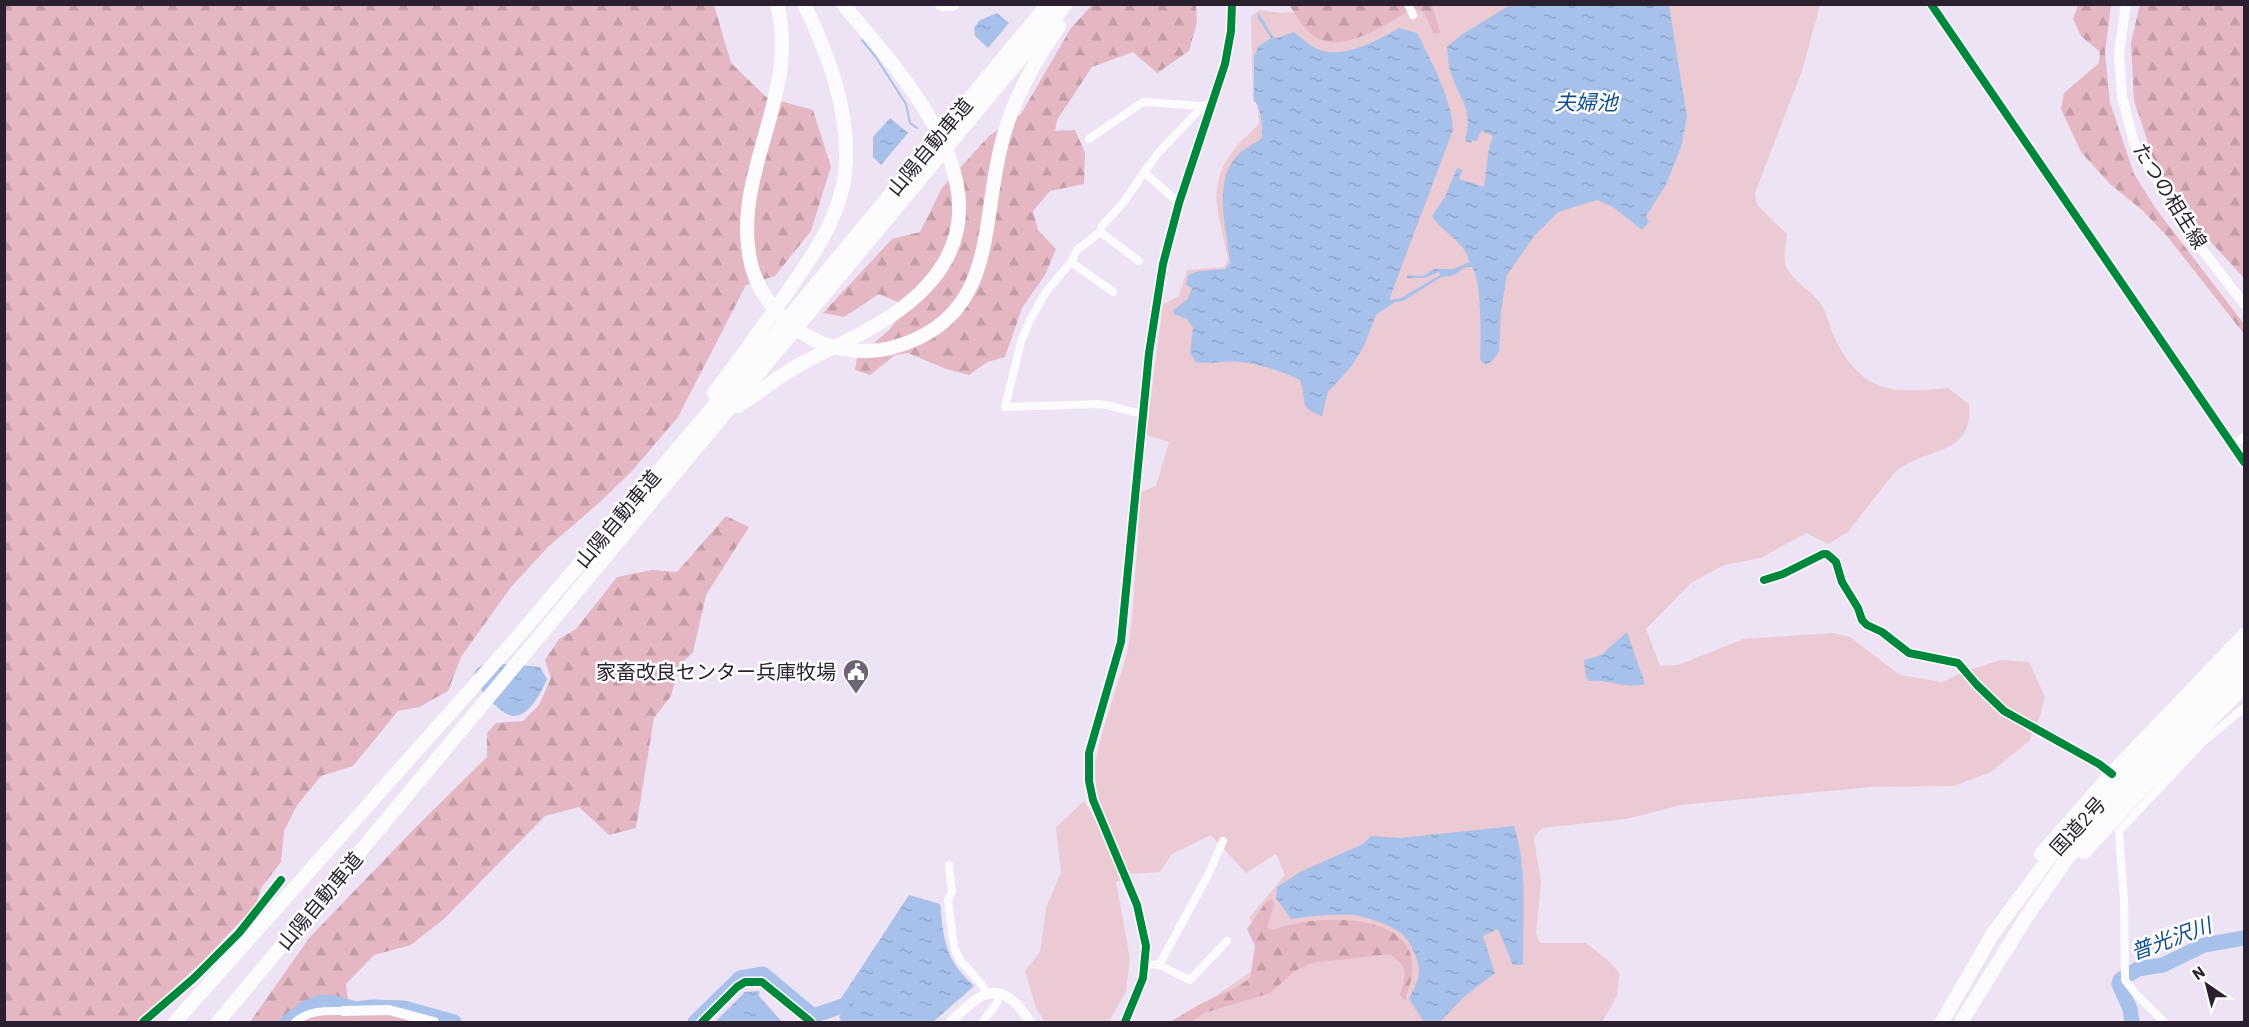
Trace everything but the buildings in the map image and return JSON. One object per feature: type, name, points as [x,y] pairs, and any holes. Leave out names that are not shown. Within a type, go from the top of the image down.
[{"type":"highway","points":[[777,4],[782,32],[780,79],[747,210],[749,256],[755,276],[763,294],[778,313],[791,326],[808,337],[845,350],[884,350],[921,338],[938,326],[952,314],[974,281],[986,239],[1000,151],[1012,111],[1034,65],[1074,4]]},
{"type":"highway","points":[[649,482],[804,268],[828,227],[838,204],[846,164],[842,113],[827,56],[804,4]]},
{"type":"highway","points":[[726,413],[784,374],[862,334],[904,306],[930,282],[948,253],[958,222],[959,192],[952,161],[943,140],[891,63],[843,4]]},
{"type":"highway","points":[[942,4],[952,4]]},
{"type":"highway","name":"山陽自動車道","points":[[176,1023],[467,696],[765,346],[1048,4]]},
{"type":"highway","name":"山陽自動車道","points":[[218,1023],[482,709],[1066,4]]},
{"type":"highway","points":[[1992,935],[2024,878],[2043,852],[2112,774],[2244,635]]},
{"type":"highway","name":"国道2号","points":[[1942,1023],[1992,935],[2049,858],[2082,820],[2244,653]]},
{"type":"highway","name":"国道2号","points":[[1961,1023],[2027,916],[2066,860],[2098,822],[2244,671]]},
{"type":"highway","points":[[2027,916],[2131,801],[2175,765],[2244,686]]},
{"type":"street","points":[[1125,1023],[1137,996],[1146,964],[1143,924],[1093,800],[1088,768],[1092,741],[1121,642],[1149,353],[1163,264],[1207,106],[1229,47],[1232,4]]},
{"type":"street","points":[[1408,4],[1413,15]]},
{"type":"street","points":[[1931,4],[2244,462]]},
{"type":"street","name":"たつの相生線","points":[[2126,4],[2120,63],[2122,96],[2134,143],[2188,231],[2244,304]]},
{"type":"street","points":[[1089,139],[1143,102],[1207,106]]},
{"type":"street","points":[[1143,413],[1134,413],[1111,405],[1099,404],[1005,407],[1021,342],[1046,292],[1071,262],[1077,250],[1100,232],[1102,226],[1158,153],[1207,106]]},
{"type":"street","points":[[1144,172],[1179,203]]},
{"type":"street","points":[[1100,232],[1139,261]]},
{"type":"street","points":[[1071,262],[1113,291]]},
{"type":"street","points":[[2233,445],[2244,437]]},
{"type":"street","points":[[1764,580],[1827,554],[1836,562],[1842,582],[1858,608],[1862,620],[1867,625],[1882,632],[1909,653],[1958,663],[2004,711],[2099,764],[2112,774]]},
{"type":"street","points":[[2164,1023],[2135,993],[2125,978],[2124,899],[2119,831],[2175,765],[2244,708]]},
{"type":"street","points":[[1159,965],[1208,875],[1223,841]]},
{"type":"street","points":[[949,865],[952,892],[948,900],[954,947],[960,960],[983,986],[986,994]]},
{"type":"street","points":[[143,1023],[224,948],[281,880]]},
{"type":"street","points":[[1146,964],[1159,965],[1190,980],[1227,941]]},
{"type":"street","points":[[702,1023],[737,987],[745,982],[762,982],[811,1023]]},
{"type":"street","points":[[951,1023],[972,1002],[986,994],[1000,994],[1016,1002],[1030,1023]]},
{"type":"street","points":[[983,1023],[999,1001],[1000,994]]},
{"type":"street","points":[[295,1023],[315,1011],[388,1010],[434,1023]]},
{"type":"shaded area","points":[[1403,5],[1820,5],[1802,71],[1755,193],[1757,205],[1787,234],[1785,261],[1790,273],[1820,303],[1836,341],[1858,372],[1869,381],[1896,390],[1948,388],[1969,404],[1968,421],[1964,434],[1955,442],[1945,449],[1906,464],[1894,473],[1848,532],[1828,544],[1806,533],[1761,558],[1724,565],[1691,583],[1646,629],[1660,666],[1678,665],[1744,639],[1833,633],[1850,637],[1900,675],[1942,682],[1966,671],[2001,660],[2029,662],[2045,697],[2039,719],[2029,741],[1991,772],[1954,786],[1871,787],[1681,805],[1626,819],[1542,828],[1534,838],[1541,882],[1536,933],[1540,943],[1586,943],[1609,961],[1619,973],[1617,996],[1602,1022],[1178,1022],[1259,966],[1263,940],[1249,918],[1285,875],[1276,854],[1246,873],[1211,835],[1172,854],[1160,872],[1131,874],[1116,882],[1130,958],[1126,991],[1109,1022],[1045,1022],[1036,1008],[1025,971],[1040,952],[1046,908],[1061,872],[1056,827],[1084,801],[1095,819],[1100,805],[1095,764],[1127,653],[1132,620],[1141,492],[1156,486],[1169,442],[1146,435],[1163,304],[1179,296],[1187,270],[1224,267],[1228,259],[1218,214],[1217,188],[1226,161],[1259,123],[1257,104],[1253,101],[1251,17],[1259,10],[1280,13]]},
{"type":"green space","points":[[2140,4],[2244,5],[2244,278],[2198,228],[2156,167],[2134,100],[2131,43]]},
{"type":"green space","points":[[5,5],[714,5],[731,63],[766,97],[813,110],[831,167],[811,231],[775,276],[746,285],[678,417],[631,472],[548,547],[511,587],[461,657],[448,691],[419,707],[398,711],[353,766],[321,776],[297,805],[284,831],[281,862],[261,888],[256,905],[203,961],[139,1022],[5,1022]]},
{"type":"green space","points":[[1092,5],[1196,5],[1197,22],[1189,51],[1157,73],[1133,52],[1092,67],[1057,120],[1055,131],[1075,130],[1085,153],[1084,184],[1050,191],[1033,211],[1038,230],[1056,249],[1045,275],[1022,308],[1005,357],[987,362],[969,375],[946,369],[908,353],[895,355],[870,375],[855,370],[857,358],[890,329],[907,306],[879,294],[844,317],[823,313],[892,239],[920,232],[942,188],[989,136],[1021,114],[1071,28]]},
{"type":"green space","points":[[1289,5],[1432,5],[1440,32],[1434,34],[1424,12],[1414,8],[1360,37],[1330,42],[1317,38],[1305,28]]},
{"type":"green space","points":[[2078,5],[2111,5],[2105,53],[2110,103],[2134,174],[2156,209],[2244,324],[2244,334],[2167,236],[2142,210],[2110,184],[2081,152],[2061,109],[2064,93],[2099,63],[2100,52],[2081,36],[2073,19]]},
{"type":"green space","points":[[726,516],[749,527],[706,595],[693,652],[679,666],[671,696],[654,718],[636,828],[609,835],[579,807],[545,816],[445,918],[411,945],[374,955],[346,984],[348,1000],[418,1022],[250,1022],[310,937],[487,757],[487,733],[496,723],[523,721],[539,705],[551,678],[545,660],[559,639],[576,629],[617,577],[652,570],[677,572]]},
{"type":"green space","points":[[1271,899],[1274,904],[1267,927],[1273,930],[1288,925],[1330,920],[1373,924],[1391,932],[1405,943],[1412,960],[1412,976],[1405,1001],[1400,995],[1404,982],[1403,968],[1390,954],[1311,963],[1295,971],[1270,993],[1204,1013],[1191,1022],[1170,1022],[1250,978],[1255,946],[1247,929],[1266,902]]},
{"type":"water","name":"夫婦池","points":[[1510,5],[1669,5],[1687,117],[1681,147],[1666,185],[1646,216],[1649,222],[1642,230],[1613,207],[1597,200],[1558,212],[1535,235],[1507,275],[1501,311],[1499,352],[1486,365],[1480,360],[1481,326],[1478,284],[1472,267],[1466,267],[1452,276],[1441,277],[1403,301],[1395,302],[1376,315],[1364,346],[1351,367],[1328,392],[1322,416],[1306,406],[1300,380],[1293,377],[1270,368],[1247,363],[1196,362],[1190,353],[1193,328],[1187,319],[1174,314],[1173,310],[1188,299],[1192,288],[1186,285],[1188,275],[1199,271],[1225,269],[1230,263],[1223,206],[1225,178],[1230,165],[1239,154],[1262,138],[1260,112],[1254,100],[1254,56],[1258,47],[1271,38],[1258,18],[1258,12],[1273,37],[1277,38],[1294,32],[1313,47],[1324,51],[1335,52],[1358,48],[1399,28],[1417,33],[1434,68],[1449,106],[1453,130],[1389,300],[1401,298],[1440,275],[1439,272],[1424,278],[1407,278],[1407,275],[1423,276],[1434,269],[1454,269],[1469,262],[1459,243],[1432,216],[1445,197],[1457,168],[1463,170],[1459,179],[1484,187],[1489,148],[1493,136],[1481,131],[1477,141],[1472,140],[1471,143],[1465,141],[1467,113],[1451,73],[1447,47],[1461,35]]},
{"type":"water","points":[[997,13],[1009,23],[988,48],[975,36],[974,28],[980,20]]},
{"type":"water","points":[[890,118],[908,133],[881,165],[873,157],[873,137]]},
{"type":"water","points":[[1627,632],[1645,684],[1631,686],[1589,681],[1586,677],[1584,660],[1601,655]]},
{"type":"water","points":[[491,663],[540,667],[547,679],[534,702],[524,712],[513,716],[508,714],[495,705],[482,691],[475,672],[479,667]]},
{"type":"water","points":[[1514,826],[1523,876],[1522,965],[1513,965],[1498,929],[1483,936],[1495,973],[1464,997],[1440,1022],[1424,1022],[1409,999],[1419,968],[1411,946],[1399,932],[1379,922],[1352,915],[1291,919],[1276,898],[1277,887],[1300,872],[1363,844],[1371,836],[1400,838]]},
{"type":"water","points":[[909,895],[940,904],[948,949],[957,967],[974,986],[933,1022],[841,1022],[839,1016],[843,1013],[840,1000]]},
{"type":"water","points":[[759,991],[759,996],[782,1022],[715,1022],[745,992]]},
{"type":"waterway","points":[[862,40],[906,104],[910,123],[917,128]]},
{"type":"waterway","name":"普光沢川","points":[[2132,1022],[2130,1009],[2119,984],[2120,980],[2138,969],[2163,965],[2204,945],[2244,938]]},
{"type":"waterway","points":[[695,1022],[740,978],[763,974],[813,1016],[842,1006]]},
{"type":"waterway","points":[[287,1022],[306,1008],[322,1002],[355,1009],[404,1008],[454,1022]]},
{"type":"cycle path","points":[[1125,1022],[1143,978],[1146,946],[1137,905],[1093,800],[1089,781],[1089,753],[1121,642],[1149,353],[1163,264],[1179,203],[1225,64],[1231,31],[1232,4]]},
{"type":"cycle path","points":[[1931,4],[2244,462]]},
{"type":"cycle path","points":[[1764,580],[1827,554],[1836,562],[1842,582],[1858,608],[1862,620],[1867,625],[1882,632],[1909,653],[1958,663],[2004,711],[2099,764],[2112,774]]},
{"type":"cycle path","points":[[143,1022],[194,978],[239,933],[281,880]]},
{"type":"cycle path","points":[[702,1022],[745,982],[762,982],[811,1022]]},
{"type":"place","name":"家畜改良センター兵庫牧場","points":[[856,695]]}]
